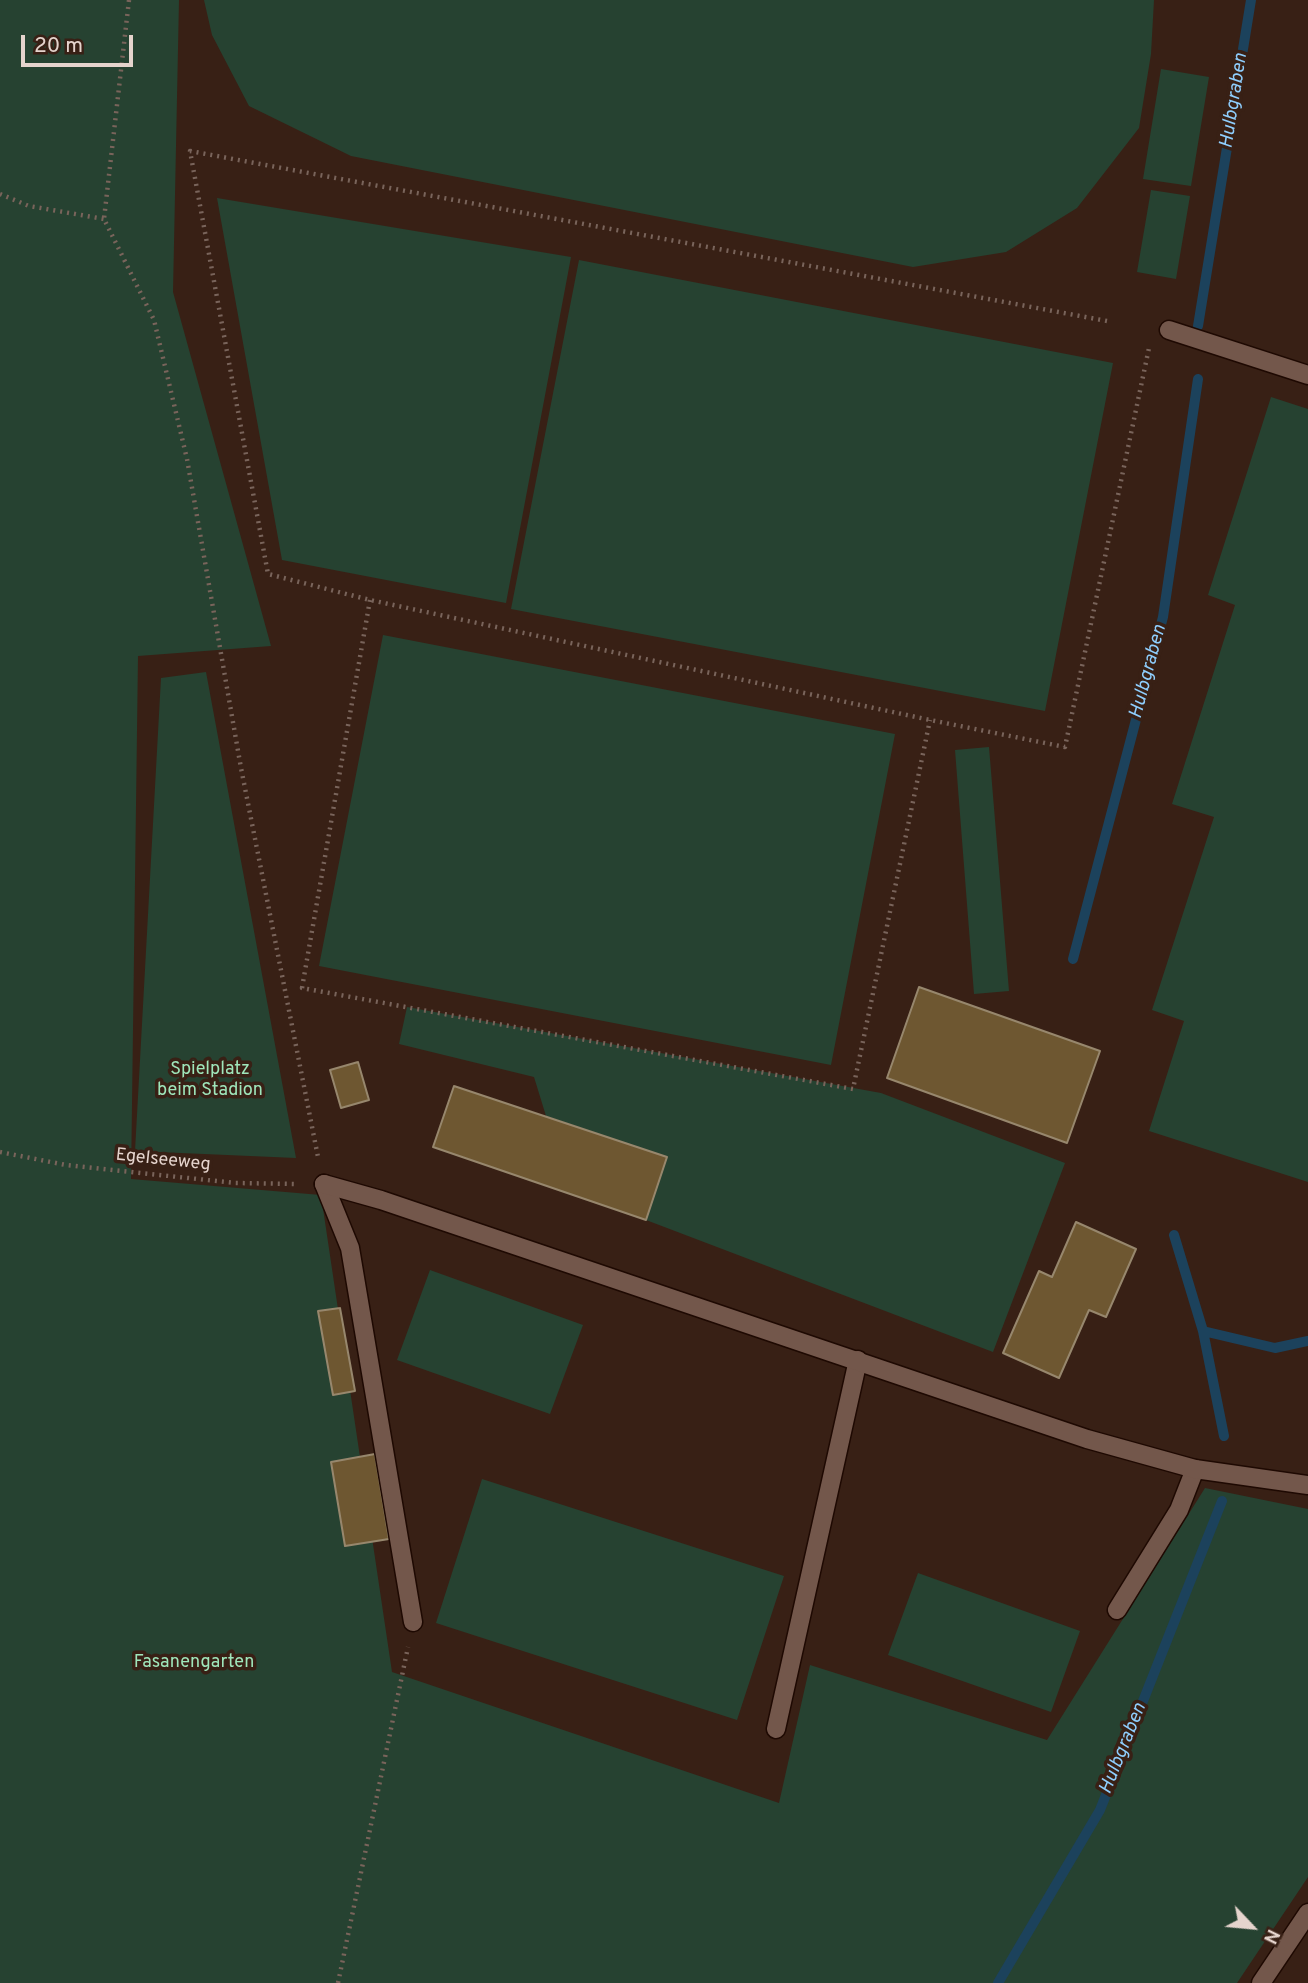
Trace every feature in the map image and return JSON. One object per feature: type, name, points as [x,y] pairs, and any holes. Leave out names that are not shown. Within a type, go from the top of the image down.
[{"type":"street","points":[[1169,330],[1308,375]]},
{"type":"street","points":[[324,1184],[381,1200],[1087,1439],[1195,1469],[1308,1485]]},
{"type":"street","points":[[324,1184],[350,1248],[413,1622]]},
{"type":"street","points":[[776,1729],[858,1360]]},
{"type":"street","points":[[1117,1611],[1179,1510],[1195,1469]]},
{"type":"street","points":[[1261,1983],[1308,1913]]},
{"type":"path","points":[[129,0],[104,219],[154,320],[184,446],[240,768],[324,1184]]},
{"type":"path","points":[[1107,321],[190,151],[268,575],[370,600],[1065,747],[1151,337]]},
{"type":"path","points":[[0,194],[29,206],[104,219]]},
{"type":"path","points":[[370,600],[302,988],[853,1089],[930,720]]},
{"type":"path","name":"Egelseeweg","points":[[0,1152],[66,1165],[235,1183],[324,1184]]},
{"type":"path","points":[[338,1983],[413,1622]]},
{"type":"green space","name":"Fasanengarten","points":[[0,0],[179,0],[173,292],[271,646],[138,656],[131,1179],[321,1195],[392,1672],[779,1803],[810,1665],[1047,1740],[1205,1488],[1308,1509],[1308,1877],[1237,1983],[0,1983]]},
{"type":"green space","points":[[204,0],[1154,0],[1151,54],[1139,128],[1077,208],[1006,252],[913,267],[351,156],[249,106],[212,35]]},
{"type":"green space","points":[[1161,69],[1209,77],[1191,186],[1143,179]]},
{"type":"green space","points":[[1151,190],[1190,196],[1176,279],[1137,272]]},
{"type":"green space","points":[[217,198],[571,257],[506,603],[282,560]]},
{"type":"green space","points":[[579,260],[1113,363],[1045,711],[511,609]]},
{"type":"green space","points":[[1271,397],[1308,409],[1308,1182],[1149,1131],[1184,1021],[1152,1010],[1214,817],[1172,804],[1235,605],[1208,595]]},
{"type":"green space","points":[[383,635],[895,734],[831,1065],[319,966]]},
{"type":"green space","name":"Spielplatz beim Stadion","points":[[206,672],[296,1158],[135,1151],[161,678]]},
{"type":"green space","points":[[989,747],[1009,991],[974,994],[955,750]]},
{"type":"green space","points":[[407,1007],[881,1093],[1065,1163],[993,1352],[646,1220],[666,1157],[546,1116],[534,1077],[399,1044]]},
{"type":"green space","points":[[430,1270],[583,1325],[550,1414],[397,1360]]},
{"type":"green space","points":[[482,1479],[784,1576],[737,1720],[436,1623]]},
{"type":"green space","points":[[918,1573],[1080,1631],[1051,1712],[888,1655]]},
{"type":"building","points":[[919,987],[1100,1051],[1067,1143],[887,1078]]},
{"type":"building","points":[[358,1062],[369,1100],[341,1108],[330,1070]]},
{"type":"building","points":[[454,1086],[667,1157],[646,1220],[433,1147]]},
{"type":"building","points":[[1076,1222],[1136,1249],[1106,1317],[1089,1310],[1059,1378],[1003,1353],[1039,1271],[1052,1277]]},
{"type":"building","points":[[340,1308],[355,1391],[333,1395],[318,1311]]},
{"type":"building","points":[[375,1454],[389,1539],[345,1546],[331,1462]]},
{"type":"waterway","name":"Hulbgraben","points":[[1198,326],[1251,0]]},
{"type":"waterway","name":"Hulbgraben","points":[[1073,959],[1163,617],[1198,379]]},
{"type":"waterway","name":"Hulbgraben","points":[[1174,1235],[1203,1331],[1224,1436]]},
{"type":"waterway","points":[[1203,1331],[1275,1348],[1308,1341]]},
{"type":"waterway","name":"Hulbgraben","points":[[998,1983],[1100,1810],[1222,1501]]}]
